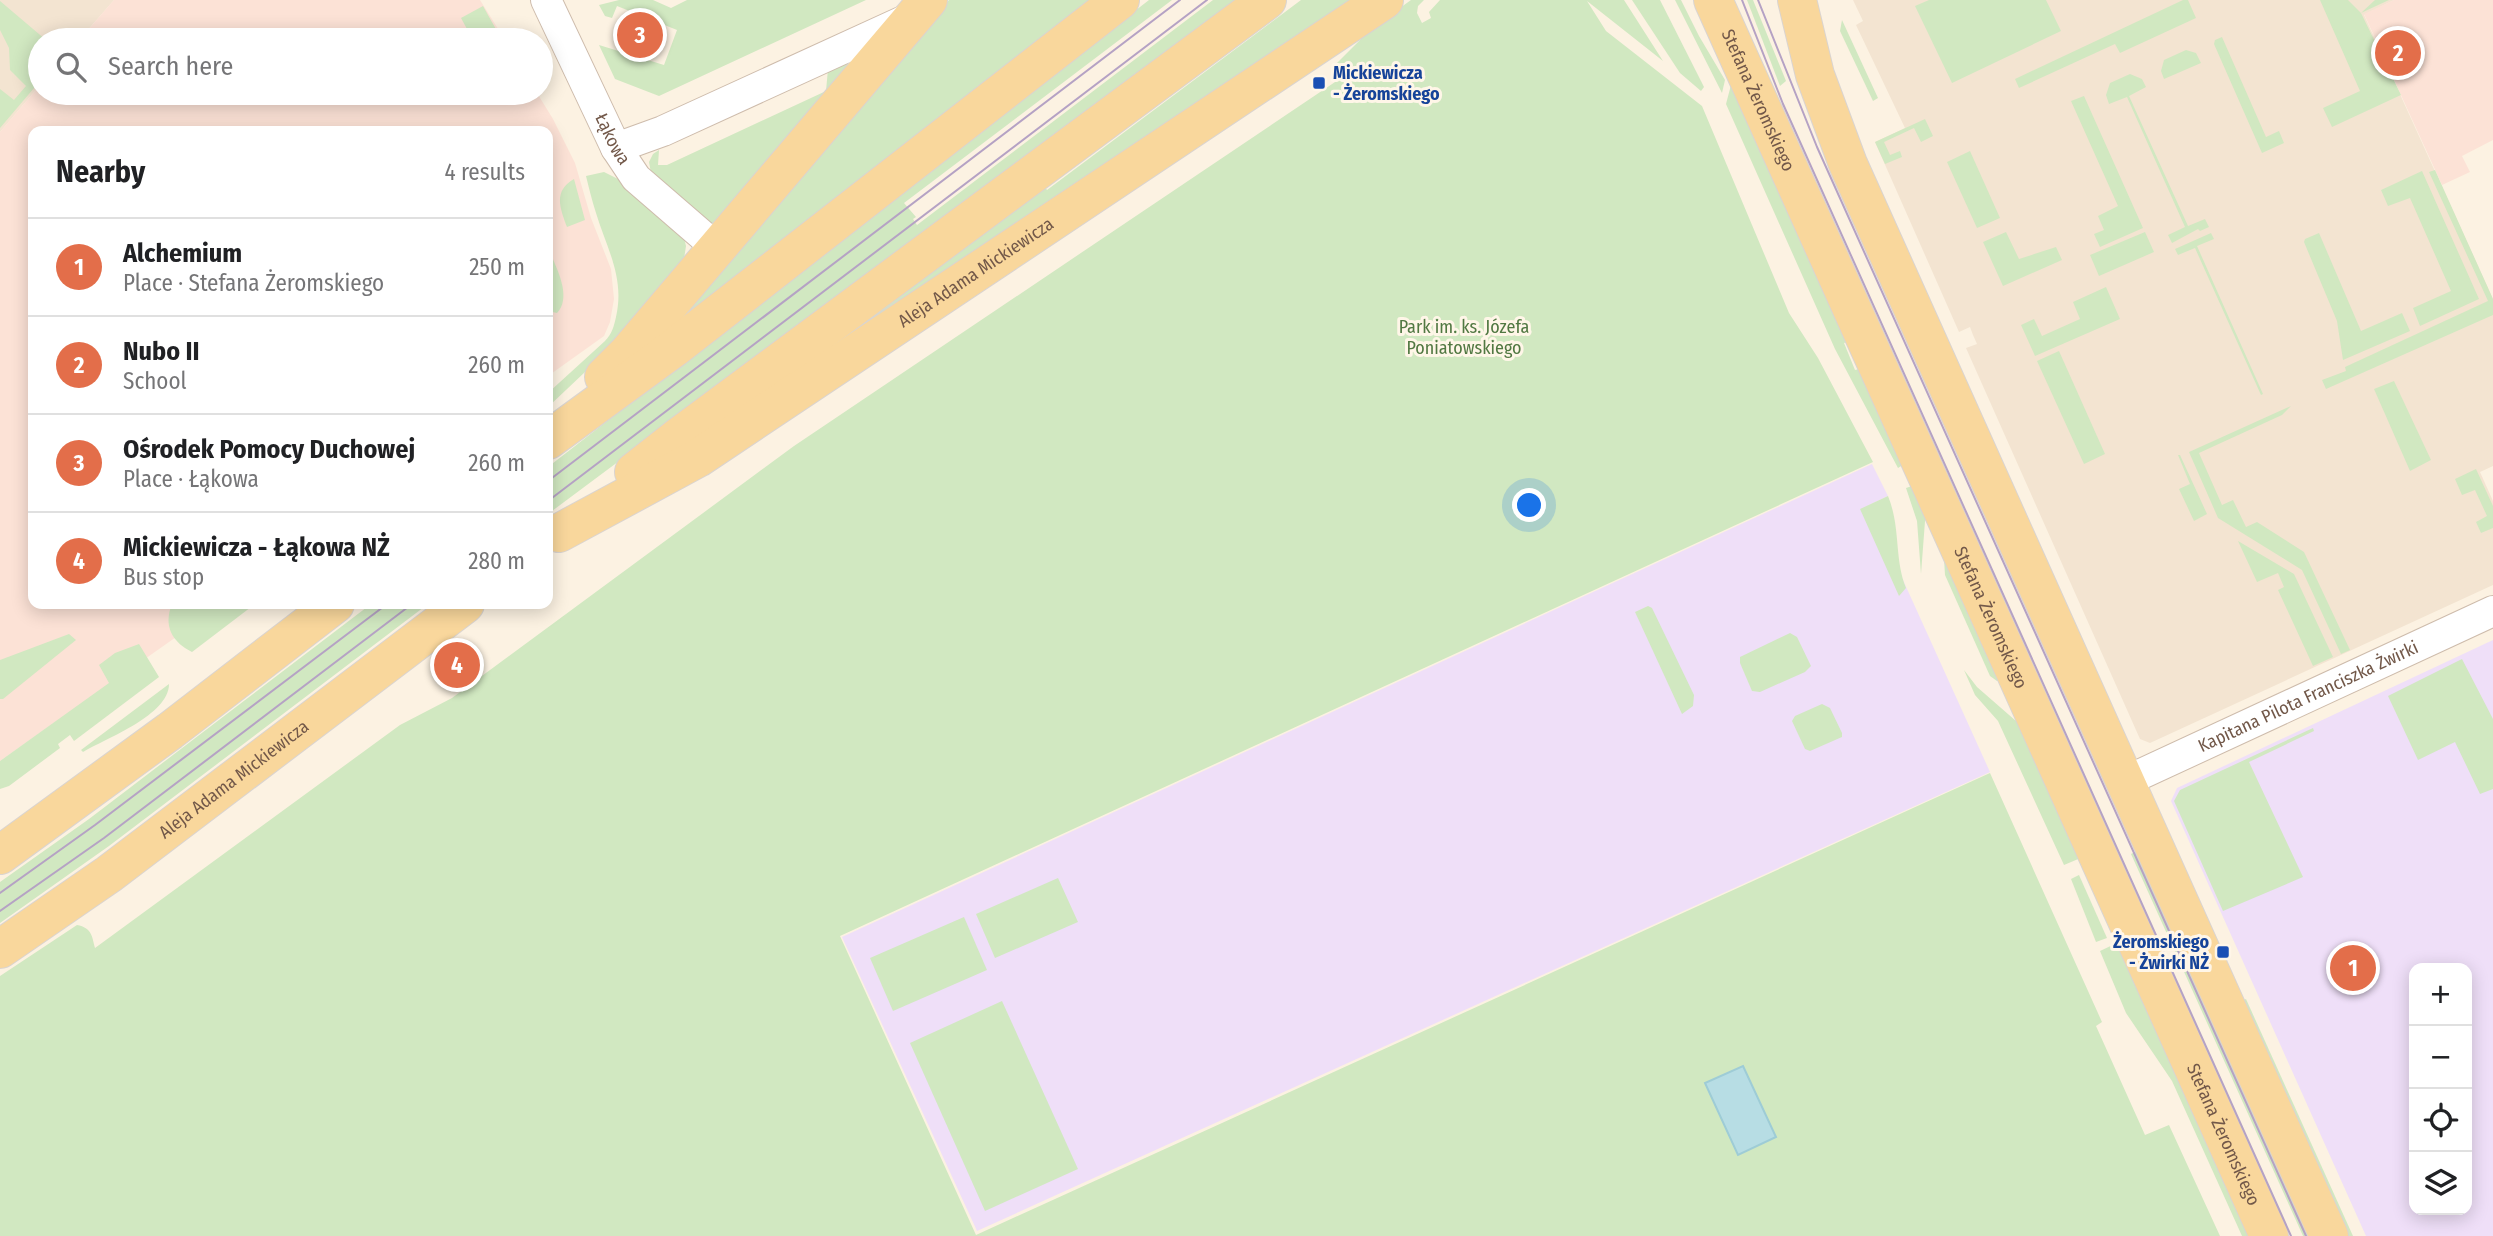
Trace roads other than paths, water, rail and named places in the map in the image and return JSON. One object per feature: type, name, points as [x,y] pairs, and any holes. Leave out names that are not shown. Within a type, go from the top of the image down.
[{"type":"main road","points":[[553,436],[674,348],[1120,0]]},
{"type":"main road","name":"Aleja Adama Mickiewicza","points":[[554,537],[681,435],[1268,0]]},
{"type":"main road","name":"Aleja Adama Mickiewicza","points":[[554,537],[698,458],[1384,0]]},
{"type":"main road","name":"Stefana Żeromskiego","points":[[1713,0],[2269,1236]]},
{"type":"main road","points":[[1797,0],[1815,75],[1848,164],[2329,1236]]},
{"type":"main road","points":[[553,427],[627,354],[922,8]]},
{"type":"main road","points":[[0,855],[148,747],[328,609]]},
{"type":"main road","name":"Aleja Adama Mickiewicza","points":[[0,950],[109,874],[458,609]]},
{"type":"street","name":"Łąkowa","points":[[546,0],[616,148],[636,178],[717,248]]},
{"type":"street","points":[[616,148],[663,131],[922,8]]},
{"type":"street","name":"Kapitana Pilota Franciszka Żwirki","points":[[2124,782],[2493,611]]},
{"type":"water","points":[[1743,1066],[1776,1137],[1738,1155],[1705,1083]]},
{"type":"tram line","points":[[553,477],[1180,0]]},
{"type":"tram line","points":[[553,497],[1207,0]]},
{"type":"tram line","points":[[1742,0],[1783,104],[2291,1236]]},
{"type":"tram line","points":[[1758,0],[1817,147],[2306,1236]]},
{"type":"tram line","points":[[0,893],[95,825],[380,609]]},
{"type":"tram line","points":[[0,911],[104,838],[405,609]]},
{"type":"place","name":"Ośrodek Pomocy Duchowej","points":[[640,35]]},
{"type":"place","name":"Nubo II","points":[[2398,53]]},
{"type":"place","name":"Mickiewicza - Żeromskiego","points":[[1319,83]]},
{"type":"place","name":"Mickiewicza - Łąkowa NŻ","points":[[457,665]]},
{"type":"place","name":"Żeromskiego - Żwirki NŻ","points":[[2223,952]]},
{"type":"place","name":"Alchemium","points":[[2353,968]]},
{"type":"park label","name":"Park im. ks. Józefa Poniatowskiego","points":[[1464,337]]}]
